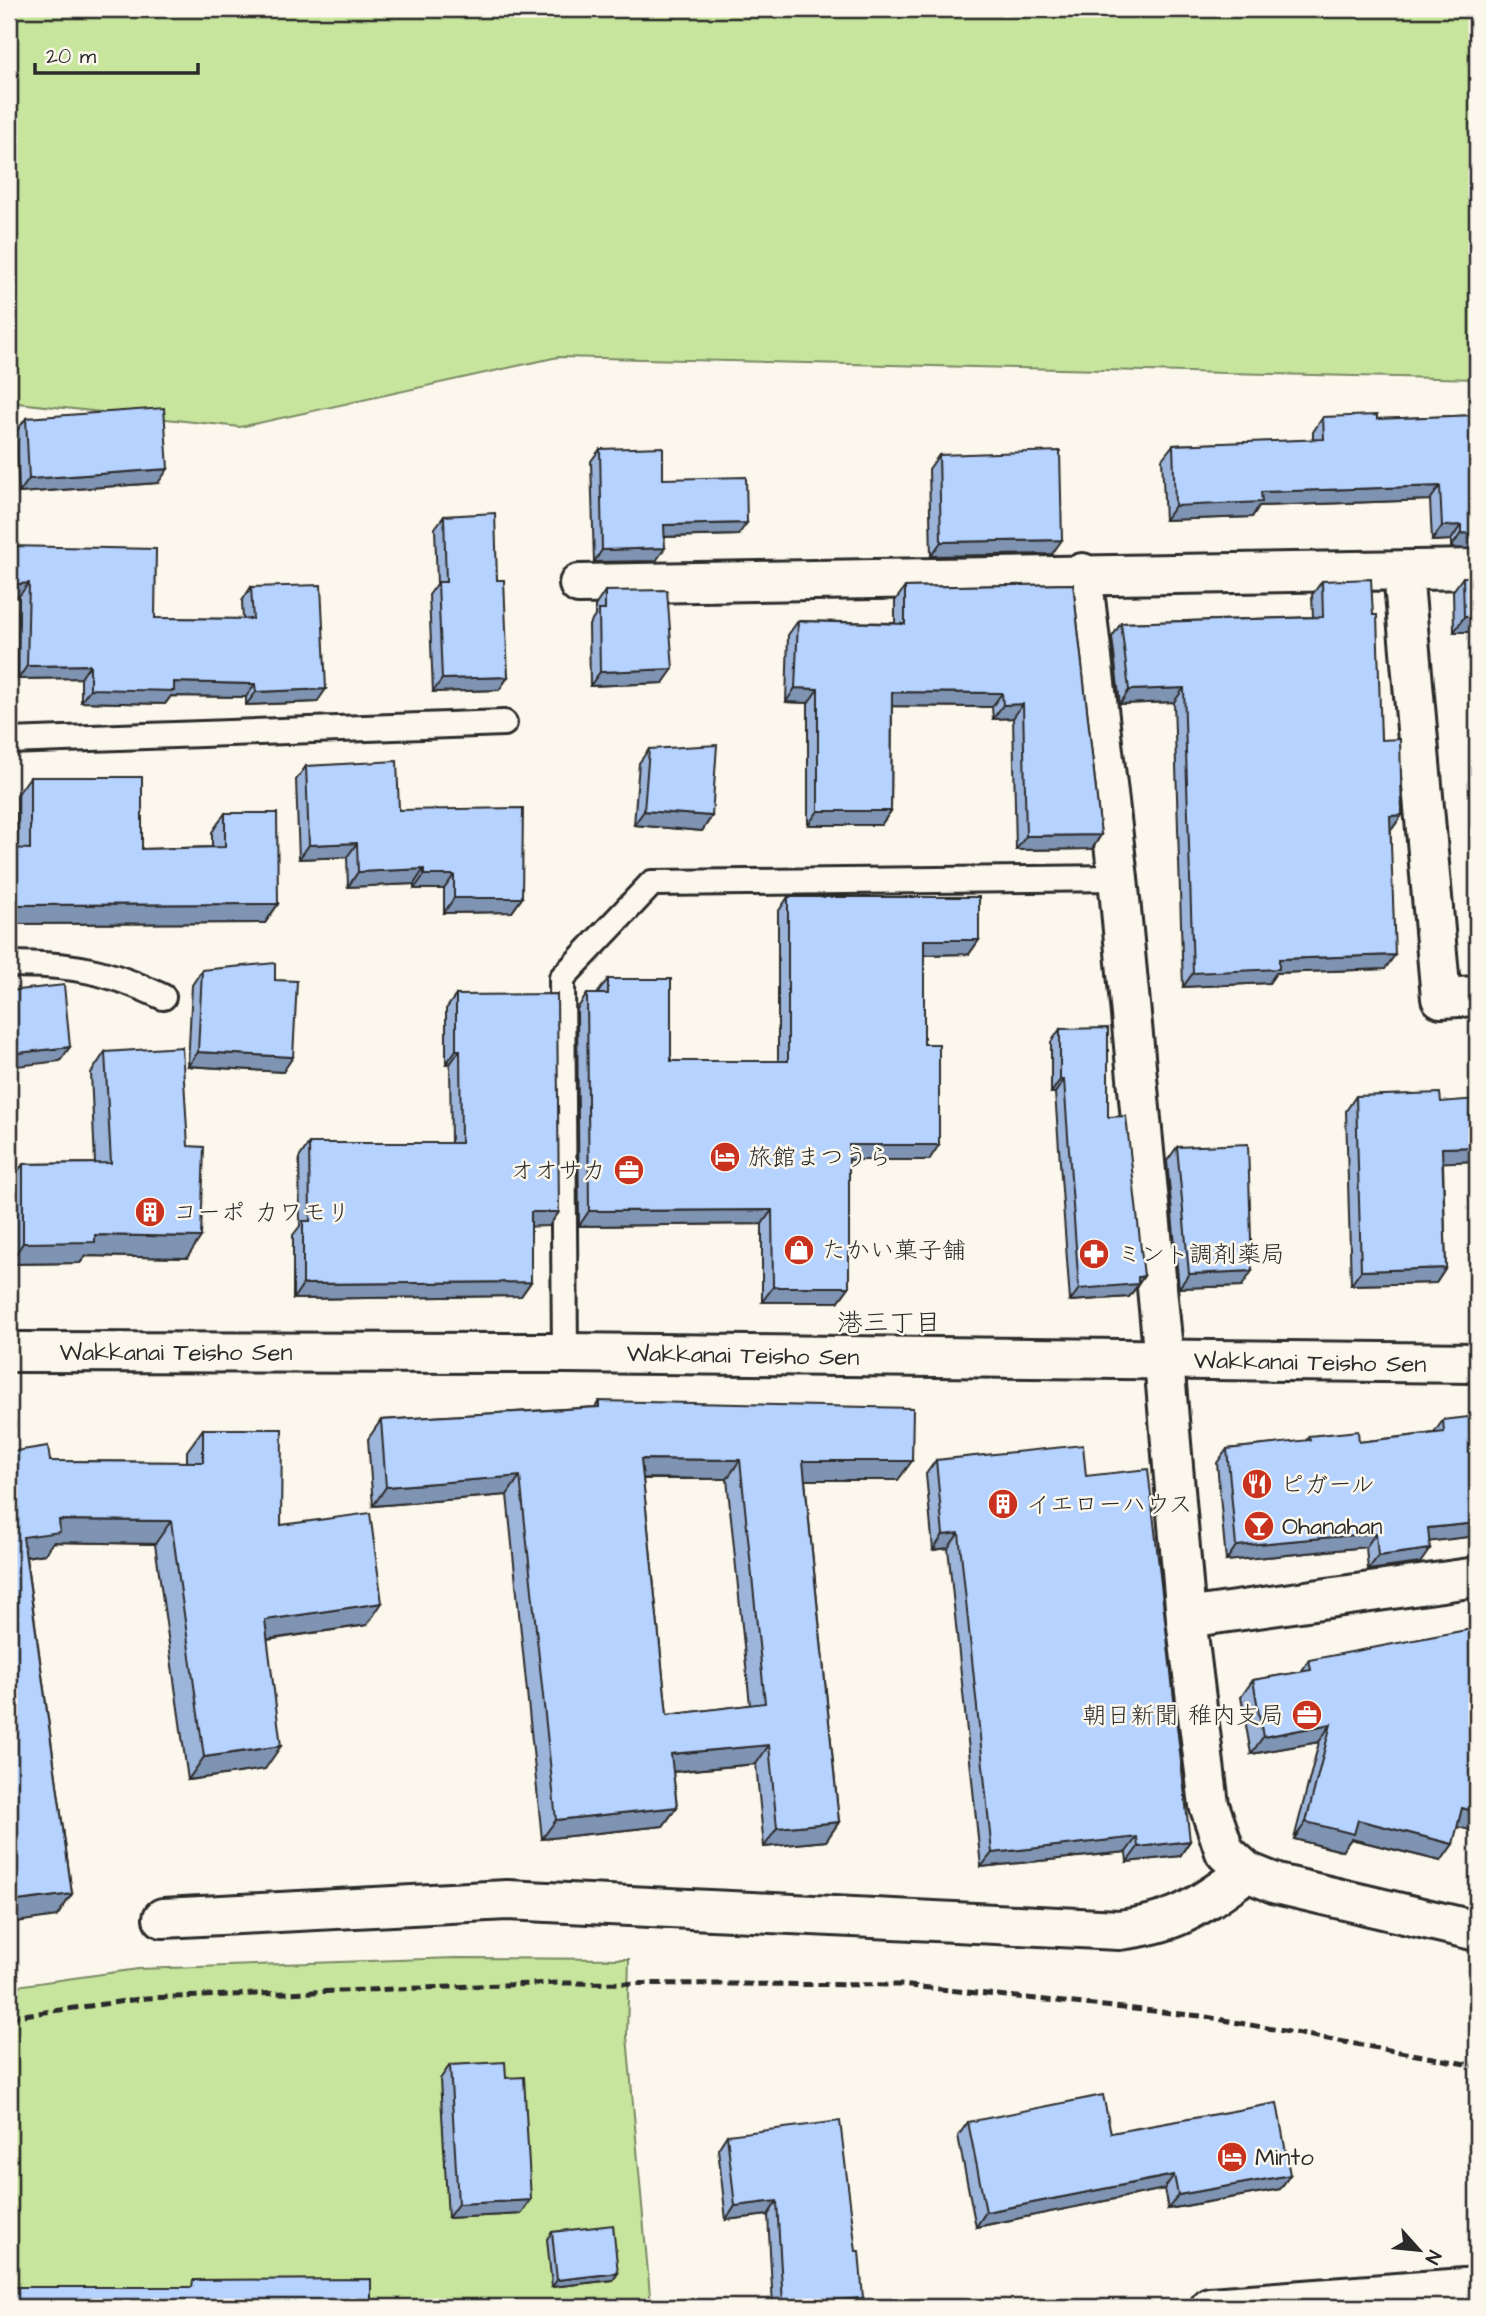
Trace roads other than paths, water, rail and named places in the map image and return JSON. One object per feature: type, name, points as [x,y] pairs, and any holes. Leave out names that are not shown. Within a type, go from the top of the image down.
[{"type":"main road","points":[[579,584],[1082,573],[1403,572],[1477,569]]},
{"type":"main road","points":[[1403,572],[1441,998],[1477,996]]},
{"type":"main road","points":[[1082,573],[1118,878],[1186,1618],[1209,1805],[1225,1852],[1247,1872],[1277,1884],[1477,1931]]},
{"type":"main road","name":"Wakkanai Teisho Sen","points":[[9,1352],[565,1353],[1477,1363]]},
{"type":"main road","points":[[1186,1618],[1477,1577]]},
{"type":"main road","points":[[163,1918],[507,1900],[1119,1930],[1156,1925],[1183,1916],[1247,1872]]},
{"type":"main road","points":[[1210,2307],[1477,2287]]},
{"type":"lane","points":[[9,741],[504,723]]},
{"type":"lane","points":[[565,1353],[562,978],[652,883],[1118,878]]},
{"type":"lane","points":[[9,964],[74,966],[121,977],[163,997]]},
{"type":"railway","points":[[9,2017],[147,1998],[559,1983],[900,1985],[1201,2016],[1477,2066]]},
{"type":"place","name":"旅館まつうら","points":[[725,1157]]},
{"type":"place","name":"オオサカ","points":[[629,1170]]},
{"type":"place","name":"コーポ カワモリ","points":[[150,1212]]},
{"type":"place","name":"たかい菓子舗","points":[[799,1250]]},
{"type":"place","name":"ミント調剤薬局","points":[[1094,1254]]},
{"type":"place","name":"ピガール","points":[[1257,1484]]},
{"type":"place","name":"イエローハウス","points":[[1003,1504]]},
{"type":"place","name":"Ohanahan","points":[[1259,1526]]},
{"type":"place","name":"朝日新聞 稚内支局","points":[[1307,1715]]},
{"type":"place","name":"Minto","points":[[1232,2157]]},
{"type":"district","name":"港三丁目","points":[[889,1322]]}]
